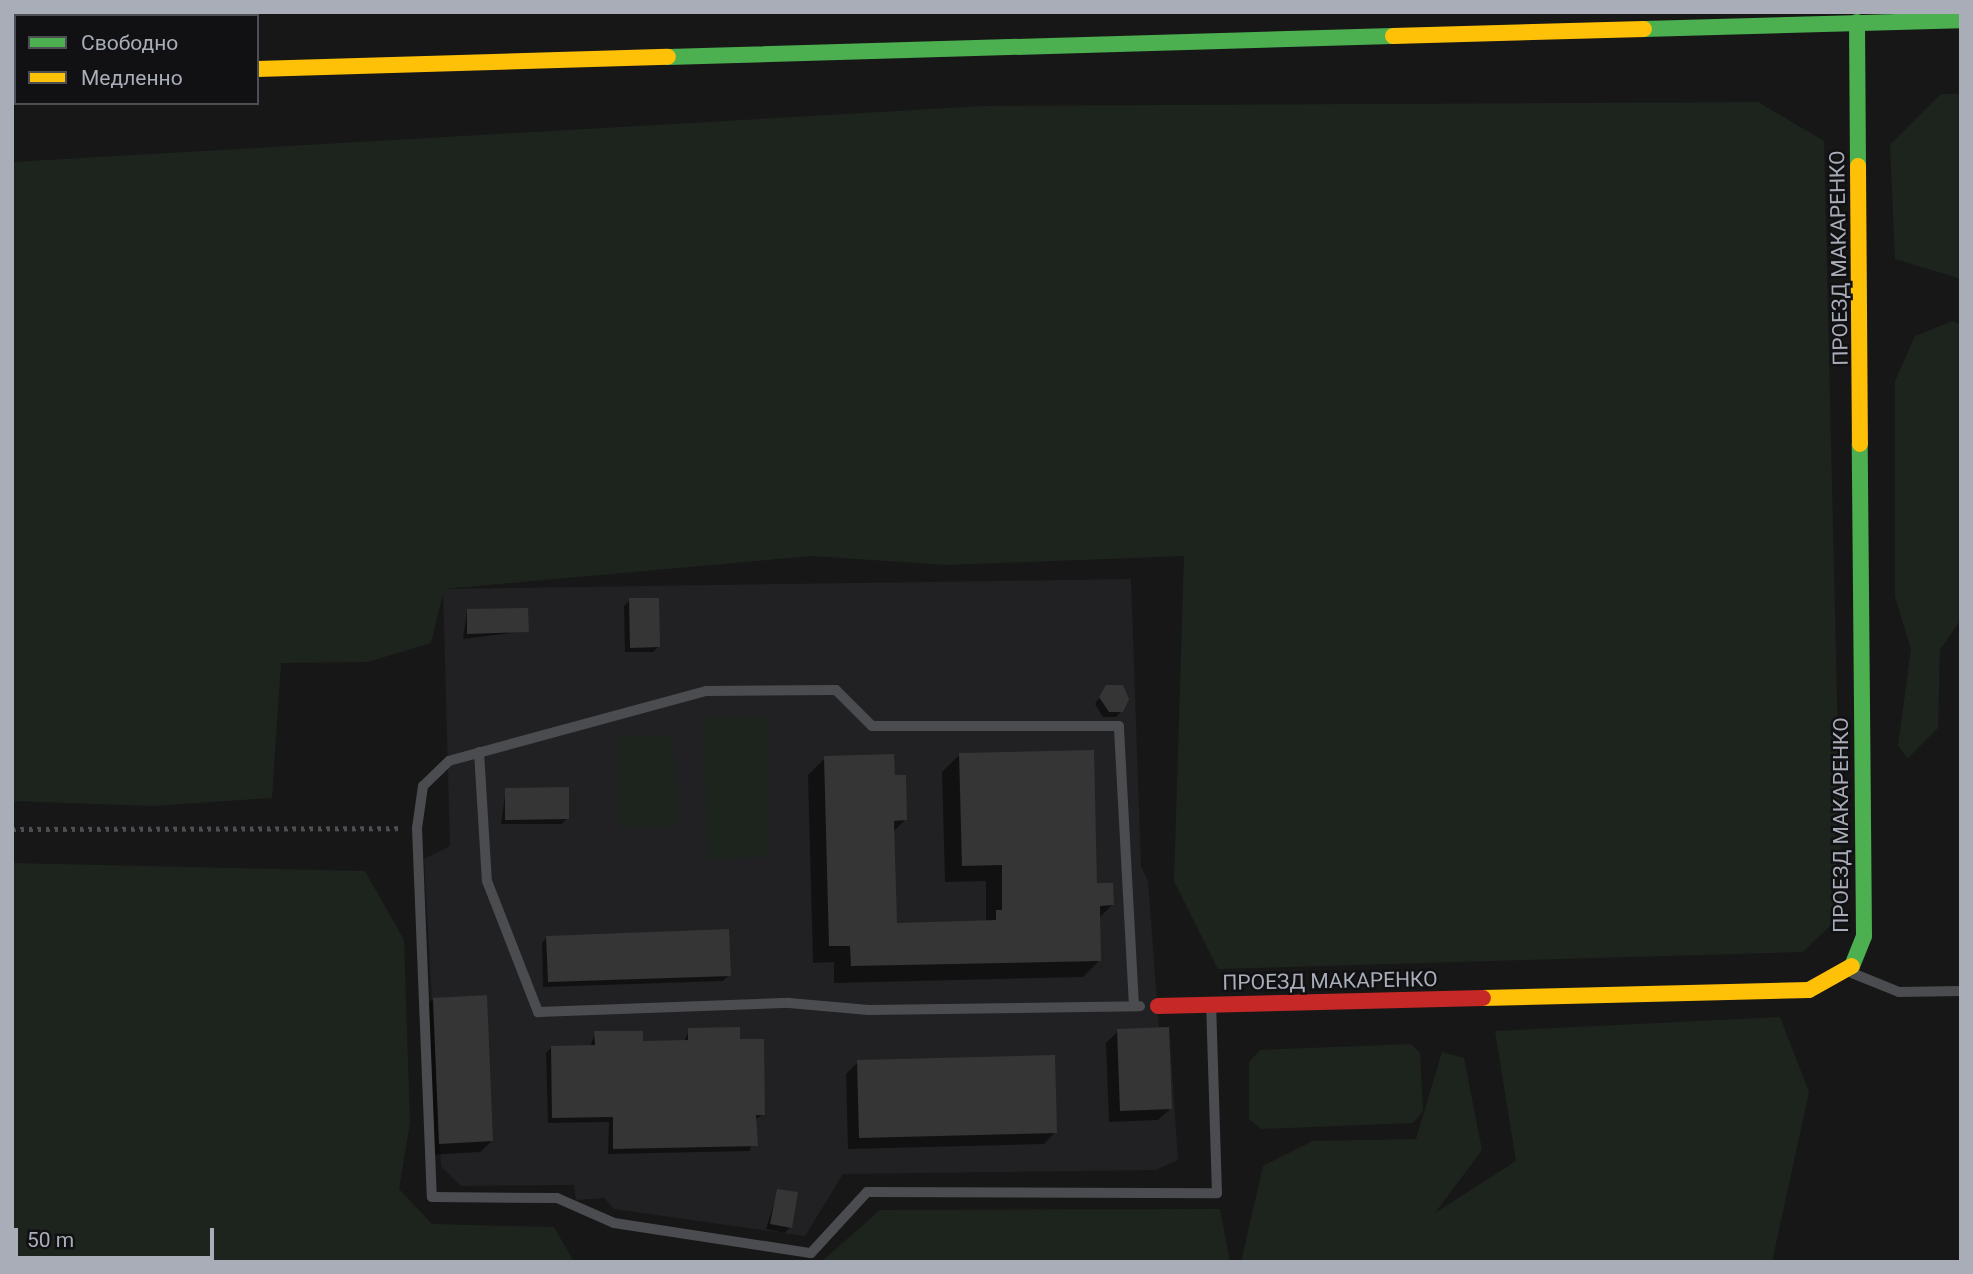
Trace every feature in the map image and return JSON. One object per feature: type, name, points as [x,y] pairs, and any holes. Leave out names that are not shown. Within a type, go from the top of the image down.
[{"type":"main road","points":[[259,69],[1961,20]]},
{"type":"main road","name":"ПРОЕЗД МАКАРЕНКО","points":[[1158,1006],[1809,990],[1850,972],[1864,936],[1857,22]]},
{"type":"lane","points":[[1134,1006],[1119,726],[872,726],[836,690],[706,691],[449,761],[423,786],[417,828],[432,1197],[557,1198],[614,1223],[811,1253],[867,1192],[1217,1192],[1211,1005]]},
{"type":"lane","points":[[479,752],[487,881],[538,1012],[789,1003],[869,1010],[1158,1006]]},
{"type":"lane","points":[[1850,972],[1899,992],[1961,991]]},
{"type":"path","points":[[12,829],[417,828]]},
{"type":"shaded area","points":[[1941,94],[1961,94],[1961,279],[1895,259],[1890,145]]},
{"type":"shaded area","points":[[1758,102],[1824,141],[1842,914],[1803,952],[1218,969],[1174,881],[1184,556],[947,565],[811,556],[444,589],[431,643],[368,662],[281,663],[272,798],[153,806],[12,801],[12,162],[984,106]]},
{"type":"shaded area","points":[[1953,321],[1961,325],[1961,619],[1940,650],[1938,728],[1908,758],[1898,746],[1911,649],[1895,597],[1895,381],[1915,336]]},
{"type":"shaded area","points":[[1131,579],[1141,866],[1148,881],[1159,1027],[1169,1027],[1178,1160],[1156,1170],[843,1174],[805,1236],[614,1209],[604,1198],[576,1200],[574,1185],[461,1186],[441,1166],[424,859],[450,846],[443,589]]},
{"type":"shaded area","points":[[767,716],[769,857],[707,858],[705,717]]},
{"type":"shaded area","points":[[674,735],[676,827],[619,828],[617,736]]},
{"type":"shaded area","points":[[12,863],[365,871],[404,940],[410,1123],[399,1189],[432,1224],[554,1227],[574,1262],[12,1262]]},
{"type":"shaded area","points":[[1780,1017],[1809,1092],[1772,1262],[1241,1262],[1263,1166],[1313,1141],[1416,1139],[1442,1052],[1464,1058],[1482,1150],[1435,1213],[1516,1161],[1495,1031]]},
{"type":"shaded area","points":[[1411,1044],[1420,1053],[1423,1111],[1413,1123],[1261,1129],[1249,1119],[1249,1062],[1260,1050]]},
{"type":"shaded area","points":[[1220,1209],[1230,1262],[821,1262],[880,1210]]},
{"type":"building","points":[[629,598],[659,598],[660,647],[630,648]]},
{"type":"building","points":[[528,608],[529,632],[467,634],[467,609]]},
{"type":"building","points":[[1106,685],[1123,685],[1129,699],[1123,712],[1109,712],[1099,697]]},
{"type":"building","points":[[1094,750],[1097,883],[1113,883],[1114,905],[1100,906],[1101,961],[851,966],[850,946],[829,946],[824,756],[894,754],[895,775],[906,775],[907,820],[894,821],[897,923],[996,920],[996,910],[1002,910],[1002,865],[962,866],[959,753]]},
{"type":"building","points":[[569,787],[569,819],[505,820],[505,788]]},
{"type":"building","points":[[729,929],[731,976],[548,982],[546,936]]},
{"type":"building","points":[[487,995],[493,1141],[439,1144],[433,998]]},
{"type":"building","points":[[740,1027],[740,1039],[764,1039],[765,1115],[756,1115],[758,1146],[613,1149],[613,1117],[552,1118],[551,1046],[595,1045],[594,1031],[643,1031],[643,1041],[688,1040],[688,1028]]},
{"type":"building","points":[[1169,1027],[1172,1109],[1120,1111],[1117,1029]]},
{"type":"building","points":[[1055,1055],[1057,1133],[859,1138],[857,1060]]},
{"type":"building","points":[[777,1189],[798,1192],[792,1228],[770,1224]]},
{"type":"traffic: fast","points":[[1644,29],[1961,20]]},
{"type":"traffic: fast","points":[[1857,22],[1858,166]]},
{"type":"traffic: fast","points":[[668,57],[1393,36]]},
{"type":"traffic: fast","points":[[1852,966],[1864,936],[1860,444]]},
{"type":"traffic: slow","points":[[1393,36],[1644,29]]},
{"type":"traffic: slow","points":[[259,69],[668,57]]},
{"type":"traffic: slow","points":[[1858,166],[1860,444]]},
{"type":"traffic: slow","points":[[1483,998],[1809,990],[1852,966]]},
{"type":"traffic: jam","points":[[1158,1006],[1483,998]]}]
